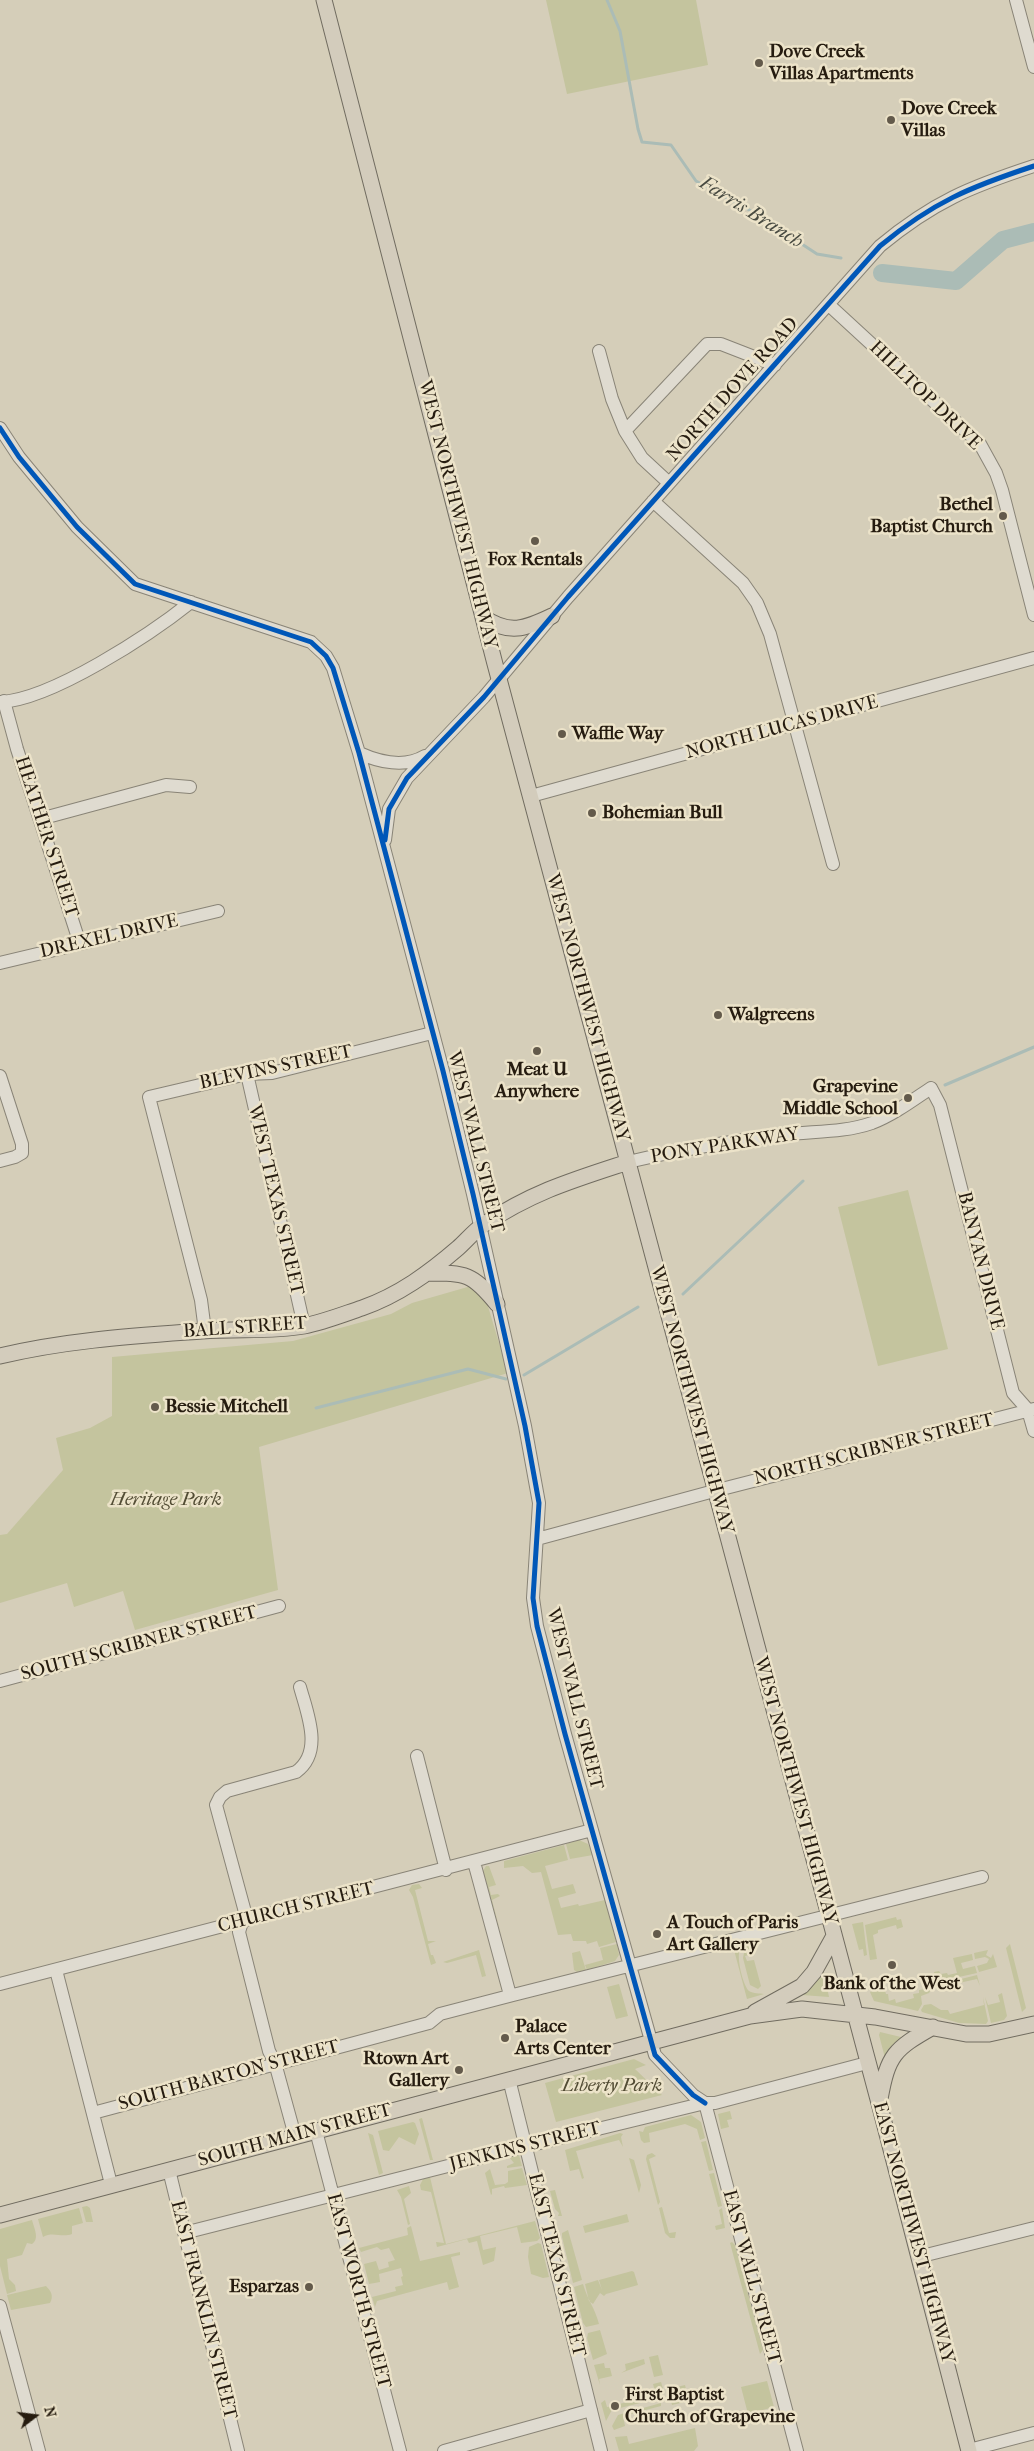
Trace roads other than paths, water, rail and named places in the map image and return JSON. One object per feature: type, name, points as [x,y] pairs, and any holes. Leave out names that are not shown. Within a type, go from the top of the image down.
[{"type":"main road","name":"WEST NORTHWEST HIGHWAY","points":[[324,0],[483,617],[496,683],[530,796],[855,2016]]},
{"type":"main road","points":[[483,617],[495,626],[509,629],[524,628],[552,616]]},
{"type":"main road","name":"BALL STREET","points":[[0,1356],[86,1339],[205,1331],[268,1330],[304,1326],[387,1299],[427,1273],[481,1227],[514,1206],[563,1182],[628,1162]]},
{"type":"main road","points":[[427,1273],[455,1273],[469,1276],[479,1283],[497,1304]]},
{"type":"main road","points":[[750,2016],[802,1986],[814,1972],[834,1936]]},
{"type":"main road","name":"SOUTH MAIN STREET","points":[[0,2215],[750,2016],[802,2009],[933,2027],[966,2034],[989,2034],[1034,2024]]},
{"type":"main road","name":"EAST NORTHWEST HIGHWAY","points":[[855,2016],[969,2451]]},
{"type":"main road","points":[[879,2102],[885,2072],[898,2049],[933,2027]]},
{"type":"street","points":[[1016,0],[1034,67]]},
{"type":"street","name":"NORTH DOVE ROAD","points":[[384,851],[389,809],[407,778],[496,683],[653,501],[830,305],[880,246],[910,221],[935,205],[979,184],[1034,166]]},
{"type":"street","name":"HILLTOP DRIVE","points":[[830,305],[980,444],[996,473],[1002,490],[1034,615]]},
{"type":"street","points":[[624,431],[708,344],[721,344],[775,365]]},
{"type":"street","points":[[599,351],[612,399],[624,431],[642,458],[669,484]]},
{"type":"street","name":"WEST WALL STREET","points":[[0,431],[76,527],[135,584],[311,642],[326,656],[333,668],[359,753],[481,1227],[536,1476],[539,1502],[533,1598],[537,1626],[628,1965],[655,2055],[693,2096],[705,2104]]},
{"type":"street","points":[[653,501],[743,583],[758,603],[770,634],[796,724],[833,864]]},
{"type":"street","points":[[2,702],[46,690],[98,664],[166,622],[191,602]]},
{"type":"street","name":"NORTH LUCAS DRIVE","points":[[530,796],[1034,658]]},
{"type":"street","name":"HEATHER STREET","points":[[2,702],[80,944]]},
{"type":"street","points":[[359,753],[375,760],[392,762],[418,760],[430,754]]},
{"type":"street","points":[[40,819],[166,786],[190,788]]},
{"type":"street","name":"DREXEL DRIVE","points":[[0,963],[218,911]]},
{"type":"street","name":"BLEVINS STREET","points":[[205,1331],[200,1300],[149,1097],[247,1074],[272,1073],[432,1033]]},
{"type":"street","name":"WEST TEXAS STREET","points":[[247,1074],[304,1326]]},
{"type":"street","points":[[0,1076],[22,1144],[22,1153],[15,1158],[0,1161]]},
{"type":"street","name":"PONY PARKWAY","points":[[628,1162],[695,1147],[782,1135],[848,1129],[873,1122],[898,1110],[931,1088]]},
{"type":"street","name":"BANYAN DRIVE","points":[[931,1088],[940,1105],[1013,1393],[1031,1409],[1034,1431]]},
{"type":"street","name":"NORTH SCRIBNER STREET","points":[[714,1491],[1031,1409]]},
{"type":"street","points":[[537,1539],[714,1491]]},
{"type":"street","name":"SOUTH SCRIBNER STREET","points":[[0,1681],[279,1606]]},
{"type":"street","points":[[295,2136],[275,2063],[269,2050],[239,1932],[245,1912],[216,1805],[220,1797],[227,1791],[301,1769],[313,1735],[300,1687]]},
{"type":"street","points":[[417,1756],[446,1870]]},
{"type":"street","name":"CHURCH STREET","points":[[0,1984],[446,1870],[592,1830]]},
{"type":"street","points":[[474,1862],[510,1995]]},
{"type":"street","name":"SOUTH BARTON STREET","points":[[92,2113],[429,2023],[440,2014],[510,1995],[829,1917],[852,1909],[982,1877]]},
{"type":"street","points":[[56,1970],[111,2184]]},
{"type":"street","name":"JENKINS STREET","points":[[184,2233],[527,2146],[715,2103],[868,2063]]},
{"type":"street","name":"EAST TEXAS STREET","points":[[508,2079],[527,2146],[601,2451]]},
{"type":"street","name":"EAST WALL STREET","points":[[705,2104],[796,2451]]},
{"type":"street","name":"EAST WORTH STREET","points":[[316,2131],[400,2451]]},
{"type":"street","name":"EAST FRANKLIN STREET","points":[[168,2170],[238,2451]]},
{"type":"street","points":[[918,2257],[1034,2228]]},
{"type":"street","points":[[0,2306],[39,2451]]},
{"type":"street","points":[[444,2451],[591,2410]]},
{"type":"street","points":[[969,2451],[1034,2433]]},
{"type":"waterway","name":"Farris Branch","points":[[607,0],[620,31],[642,142],[671,145],[696,181],[753,212],[817,254],[841,258]]},
{"type":"waterway","name":"Farris Branch","points":[[882,273],[956,281],[1003,240],[1034,232]]},
{"type":"waterway","points":[[945,1085],[1034,1047]]},
{"type":"waterway","points":[[683,1294],[803,1181]]},
{"type":"waterway","points":[[524,1375],[638,1307]]},
{"type":"waterway","points":[[316,1408],[468,1369],[506,1379]]},
{"type":"place","name":"Dove Creek Villas Apartments","points":[[759,63]]},
{"type":"place","name":"Dove Creek Villas","points":[[891,120]]},
{"type":"place","name":"Bethel Baptist Church","points":[[1003,516]]},
{"type":"place","name":"Fox Rentals","points":[[535,541]]},
{"type":"place","name":"Waffle Way","points":[[562,734]]},
{"type":"place","name":"Bohemian Bull","points":[[592,813]]},
{"type":"place","name":"Walgreens","points":[[718,1015]]},
{"type":"place","name":"Meat U Anywhere","points":[[537,1051]]},
{"type":"place","name":"Grapevine Middle School","points":[[908,1098]]},
{"type":"place","name":"Bessie Mitchell","points":[[155,1407]]},
{"type":"place","name":"A Touch of Paris Art Gallery","points":[[657,1934]]},
{"type":"place","name":"Bank of the West","points":[[892,1965]]},
{"type":"place","name":"Palace Arts Center","points":[[505,2038]]},
{"type":"place","name":"Rtown Art Gallery","points":[[459,2070]]},
{"type":"place","name":"Esparzas","points":[[309,2287]]},
{"type":"place","name":"First Baptist Church of Grapevine","points":[[615,2406]]},
{"type":"park label","name":"Heritage Park","points":[[166,1500]]},
{"type":"park label","name":"Liberty Park","points":[[612,2086]]}]
